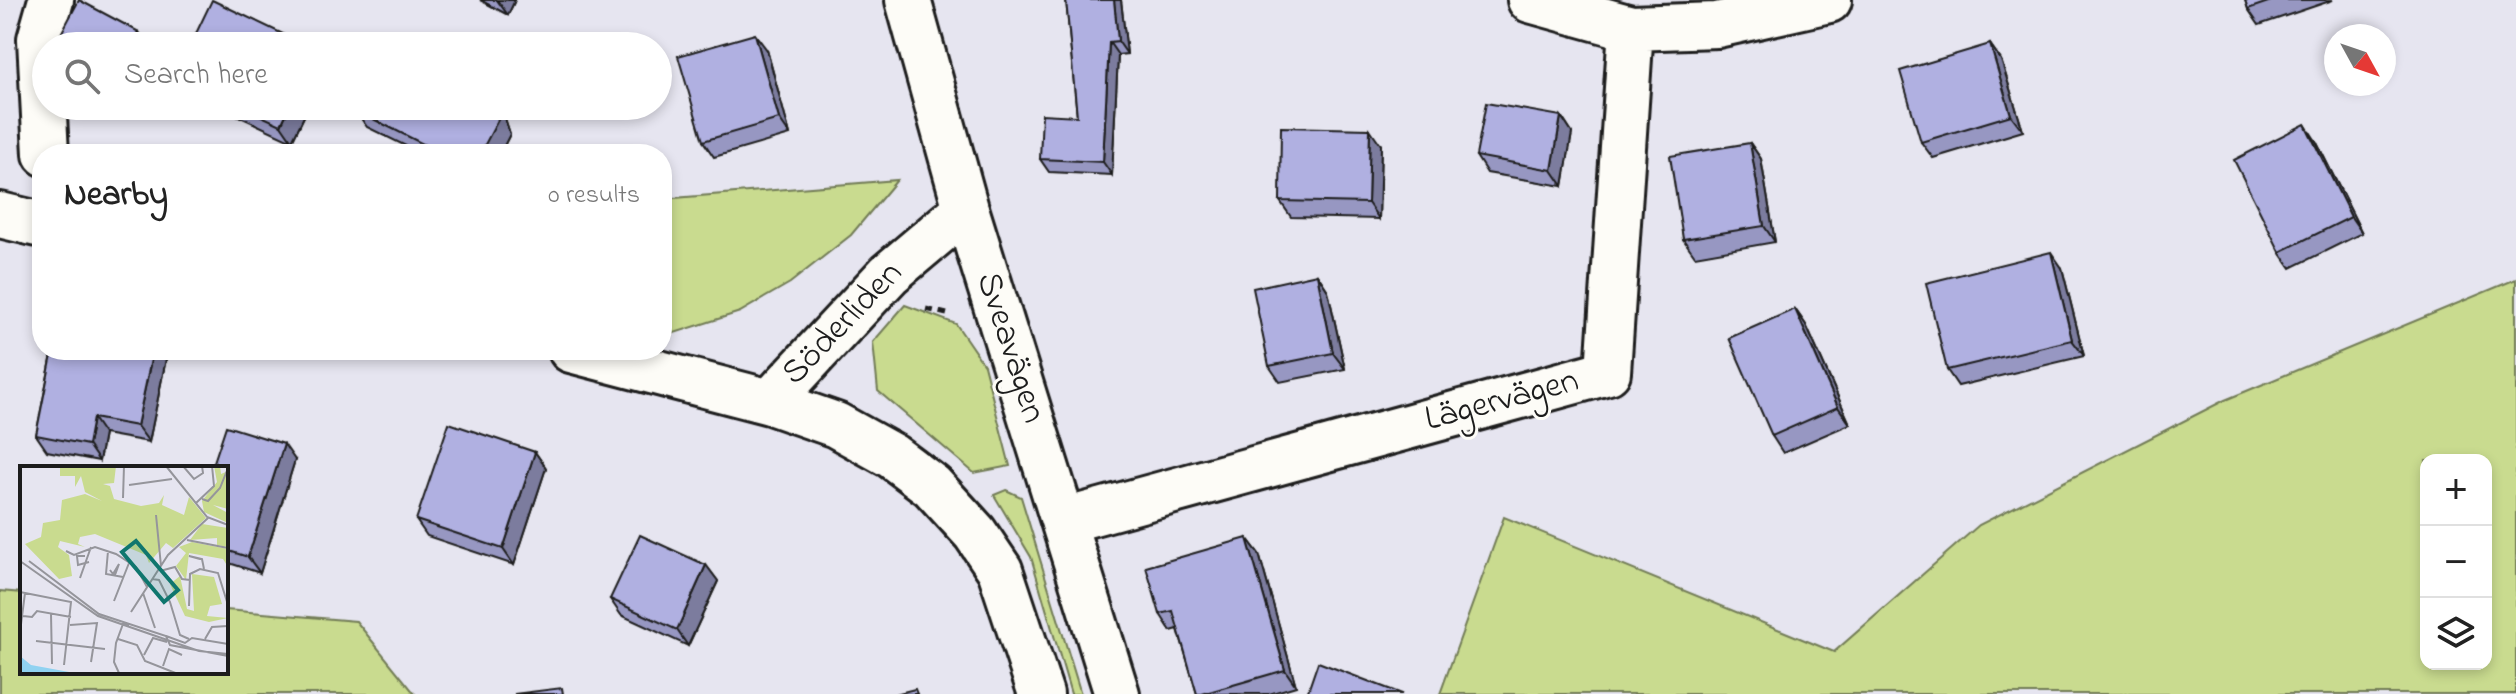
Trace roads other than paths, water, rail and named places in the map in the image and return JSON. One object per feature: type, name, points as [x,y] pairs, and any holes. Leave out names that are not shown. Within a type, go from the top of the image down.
[{"type":"street","points":[[42,32],[51,0]]},
{"type":"street","name":"Sveavägen","points":[[908,0],[966,209],[1117,694]]},
{"type":"street","points":[[1530,0],[1631,28],[1717,25],[1829,0]]},
{"type":"street","name":"Lägervägen","points":[[1064,521],[1608,372],[1631,28]]},
{"type":"street","points":[[44,120],[45,144]]},
{"type":"street","name":"Söderliden","points":[[609,360],[770,402],[902,261],[966,209]]},
{"type":"street","points":[[0,215],[32,223]]},
{"type":"street","points":[[770,402],[836,425],[892,456],[932,486],[975,533],[1000,570],[1041,694]]}]
